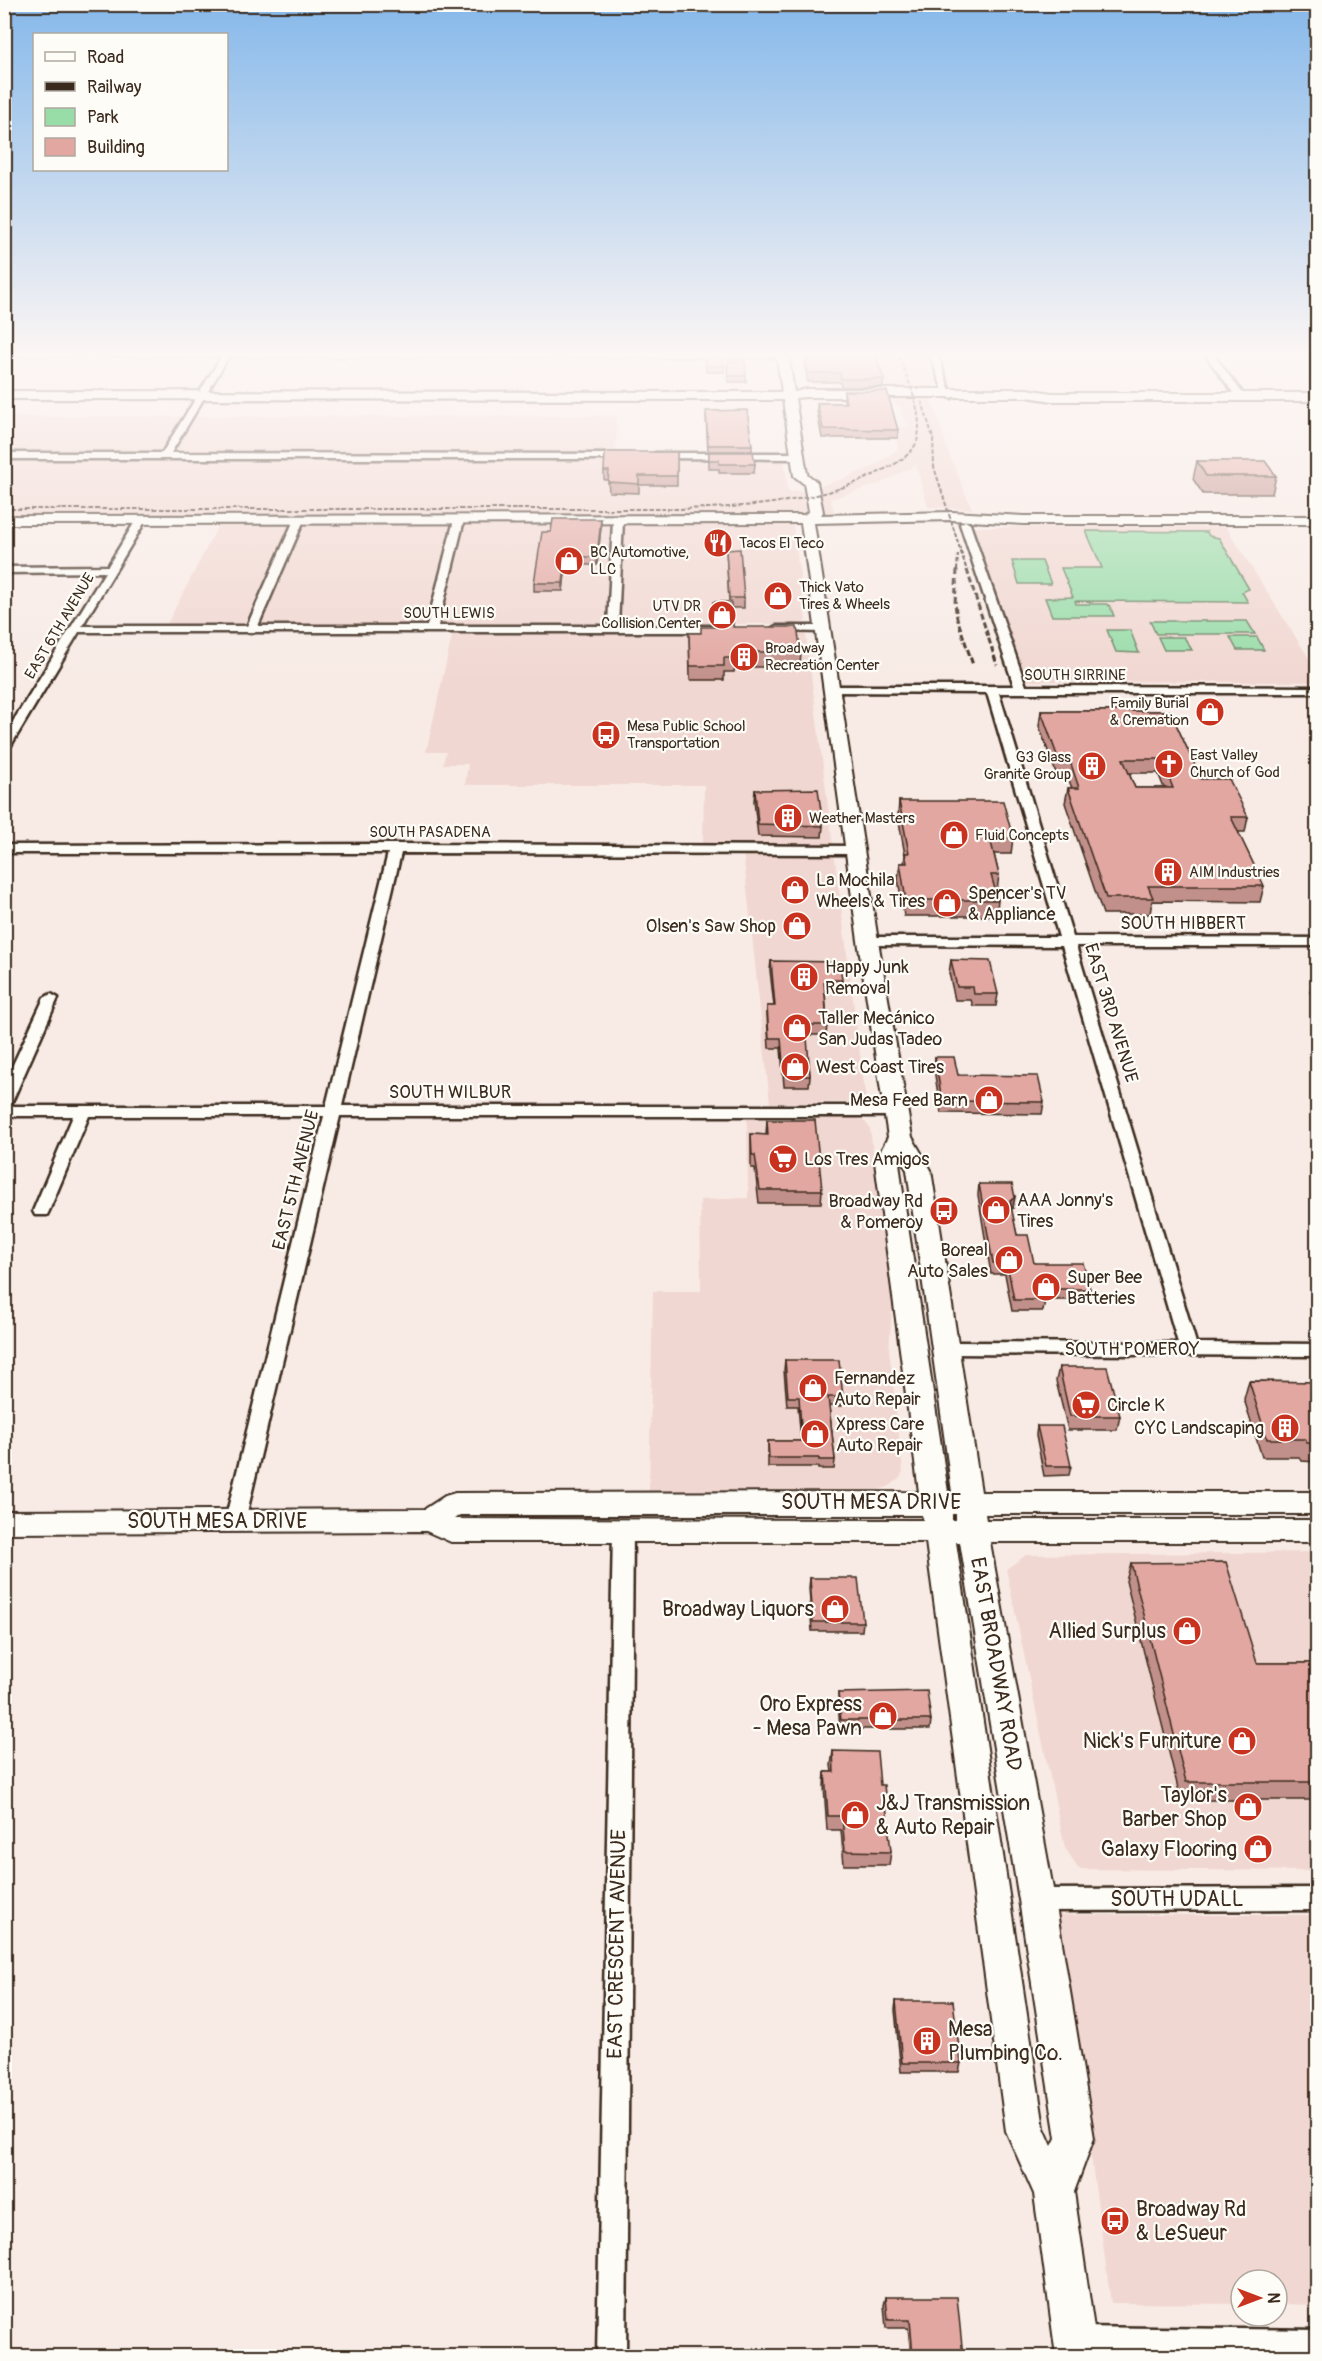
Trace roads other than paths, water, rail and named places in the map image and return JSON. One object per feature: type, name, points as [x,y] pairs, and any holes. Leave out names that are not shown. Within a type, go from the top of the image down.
[{"type":"main road","points":[[4,520],[618,520],[816,512],[810,482],[801,476],[799,462]]},
{"type":"main road","points":[[796,490],[795,482],[801,476]]},
{"type":"main road","points":[[803,512],[914,524],[998,523],[1024,520]]},
{"type":"main road","name":"EAST BROADWAY ROAD","points":[[803,512],[823,629],[868,941],[900,1137],[919,1170],[971,1517],[1037,1900],[1075,2138],[1054,2192]]},
{"type":"main road","points":[[881,519],[959,516],[1024,520],[1317,520]]},
{"type":"main road","name":"EAST BROADWAY ROAD","points":[[900,1137],[887,1162],[1025,2131],[1054,2192],[1076,2349]]},
{"type":"main road","name":"SOUTH MESA DRIVE","points":[[971,1517],[1317,1503]]},
{"type":"main road","name":"SOUTH MESA DRIVE","points":[[430,1520],[455,1504],[971,1517],[1317,1530]]},
{"type":"main road","name":"SOUTH MESA DRIVE","points":[[4,1522],[430,1520],[451,1531],[623,1531],[938,1517]]},
{"type":"street","name":"EAST 6TH AVENUE","points":[[4,747],[141,520]]},
{"type":"street","points":[[251,628],[299,520]]},
{"type":"street","points":[[432,628],[459,520]]},
{"type":"street","points":[[613,629],[618,520]]},
{"type":"street","points":[[965,524],[1021,689]]},
{"type":"street","points":[[4,570],[111,570]]},
{"type":"street","name":"SOUTH LEWIS","points":[[76,629],[730,629]]},
{"type":"street","points":[[766,629],[823,629]]},
{"type":"street","name":"SOUTH SIRRINE","points":[[831,689],[1317,690]]},
{"type":"street","name":"EAST 3RD AVENUE","points":[[992,689],[1190,1349]]},
{"type":"street","name":"EAST 5TH AVENUE","points":[[235,1521],[396,848]]},
{"type":"street","name":"SOUTH PASADENA","points":[[4,849],[855,850]]},
{"type":"street","name":"SOUTH HIBBERT","points":[[868,941],[1317,942]]},
{"type":"street","points":[[4,1102],[51,998]]},
{"type":"street","name":"SOUTH WILBUR","points":[[4,1111],[896,1111]]},
{"type":"street","points":[[41,1211],[83,1111]]},
{"type":"street","name":"SOUTH POMEROY","points":[[947,1348],[1317,1350]]},
{"type":"street","name":"EAST CRESCENT AVENUE","points":[[611,2356],[623,1531]]},
{"type":"street","name":"SOUTH UDALL","points":[[1037,1900],[1317,1899]]},
{"type":"street","points":[[1076,2349],[1317,2344]]},
{"type":"railway","points":[[4,509],[678,509],[731,507],[809,497],[859,481],[897,462]]},
{"type":"railway","points":[[934,462],[967,571]]},
{"type":"railway","points":[[957,571],[958,554]]},
{"type":"railway","points":[[957,570],[955,604],[957,618],[973,665]]},
{"type":"railway","points":[[967,570],[997,665]]},
{"type":"place","name":"Tacos El Teco","points":[[718,543]]},
{"type":"place","name":"BC Automotive, LLC","points":[[569,561]]},
{"type":"place","name":"Thick Vato Tires & Wheels","points":[[778,596]]},
{"type":"place","name":"UTV DR Collision Center","points":[[722,615]]},
{"type":"place","name":"Broadway Recreation Center","points":[[744,657]]},
{"type":"place","name":"Family Burial & Cremation","points":[[1210,712]]},
{"type":"place","name":"Mesa Public School Transportation","points":[[606,735]]},
{"type":"place","name":"East Valley Church of God","points":[[1169,764]]},
{"type":"place","name":"G3 Glass Granite Group","points":[[1092,766]]},
{"type":"place","name":"Weather Masters","points":[[788,818]]},
{"type":"place","name":"Fluid Concepts","points":[[954,835]]},
{"type":"place","name":"AIM Industries","points":[[1168,872]]},
{"type":"place","name":"La Mochila Wheels & Tires","points":[[795,890]]},
{"type":"place","name":"Spencer's TV & Appliance","points":[[947,903]]},
{"type":"place","name":"Olsen's Saw Shop","points":[[797,926]]},
{"type":"place","name":"Happy Junk Removal","points":[[804,977]]},
{"type":"place","name":"Taller Mecánico San Judas Tadeo","points":[[797,1028]]},
{"type":"place","name":"West Coast Tires","points":[[795,1067]]},
{"type":"place","name":"Mesa Feed Barn","points":[[989,1100]]},
{"type":"place","name":"Los Tres Amigos","points":[[783,1159]]},
{"type":"place","name":"AAA Jonny's Tires","points":[[996,1210]]},
{"type":"place","name":"Broadway Rd & Pomeroy","points":[[944,1211]]},
{"type":"place","name":"Boreal Auto Sales","points":[[1009,1260]]},
{"type":"place","name":"Super Bee Batteries","points":[[1046,1287]]},
{"type":"place","name":"Fernandez Auto Repair","points":[[813,1388]]},
{"type":"place","name":"Circle K","points":[[1086,1405]]},
{"type":"place","name":"CYC Landscaping","points":[[1285,1428]]},
{"type":"place","name":"Xpress Care Auto Repair","points":[[815,1434]]},
{"type":"place","name":"Broadway Liquors","points":[[835,1609]]},
{"type":"place","name":"Allied Surplus","points":[[1187,1631]]},
{"type":"place","name":"Oro Express - Mesa Pawn","points":[[883,1716]]},
{"type":"place","name":"Nick's Furniture","points":[[1242,1741]]},
{"type":"place","name":"Taylor's Barber Shop","points":[[1248,1807]]},
{"type":"place","name":"J&J Transmission & Auto Repair","points":[[855,1815]]},
{"type":"place","name":"Galaxy Flooring","points":[[1258,1849]]},
{"type":"place","name":"Mesa Plumbing Co.","points":[[927,2041]]},
{"type":"place","name":"Broadway Rd & LeSueur","points":[[1115,2221]]}]
